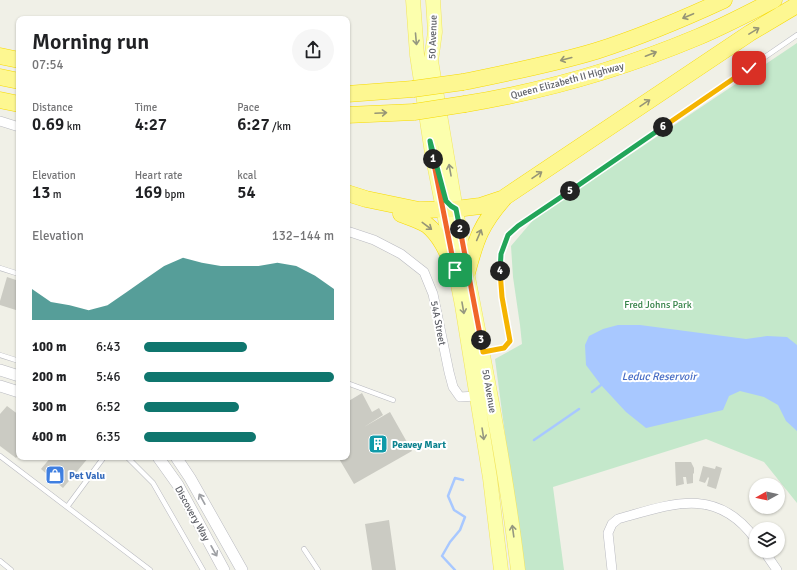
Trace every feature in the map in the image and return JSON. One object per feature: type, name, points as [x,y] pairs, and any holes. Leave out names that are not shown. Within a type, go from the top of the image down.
[{"type":"highway","name":"Queen Elizabeth II Highway","points":[[350,94],[413,90],[463,82],[534,67],[596,51],[653,31],[724,0]]},
{"type":"highway","name":"Queen Elizabeth II Highway","points":[[350,115],[414,112],[533,91],[624,65],[697,37],[774,0]]},
{"type":"highway","points":[[366,199],[426,225],[439,239],[461,271],[482,228],[493,211],[505,198],[750,33],[797,6]]},
{"type":"highway","points":[[0,56],[16,59]]},
{"type":"highway","points":[[0,77],[16,80]]},
{"type":"highway","points":[[0,100],[16,103]]},
{"type":"highway","points":[[350,194],[366,199],[419,210],[480,206],[505,198]]},
{"type":"main road","name":"50 Avenue","points":[[413,0],[418,55],[430,141],[446,201],[451,206],[450,209],[461,271],[483,352],[513,527],[518,570]]},
{"type":"main road","points":[[422,0],[431,61]]},
{"type":"main road","name":"50 Avenue","points":[[433,0],[435,32],[431,61],[450,209]]},
{"type":"main road","name":"50 Avenue","points":[[461,271],[462,305],[490,478],[501,570]]},
{"type":"street","points":[[0,120],[16,126]]},
{"type":"street","name":"54A Street","points":[[350,232],[374,240],[401,254],[424,272],[433,294],[448,372],[453,387],[460,397],[476,396]]},
{"type":"street","points":[[0,370],[16,375]]},
{"type":"street","points":[[0,386],[16,391]]},
{"type":"street","name":"Discovery Way","points":[[160,460],[178,485],[224,570]]},
{"type":"street","name":"Discovery Way","points":[[178,460],[190,478],[242,570]]},
{"type":"street","points":[[612,570],[608,533],[612,524],[618,519],[669,505],[687,502],[700,503],[716,507],[729,513],[740,521],[749,532]]},
{"type":"street","points":[[769,558],[777,570]]},
{"type":"lane","points":[[483,352],[504,348],[510,341],[500,281],[501,254],[508,235],[518,226],[797,35]]},
{"type":"lane","points":[[0,268],[16,273]]},
{"type":"lane","points":[[0,355],[16,360]]},
{"type":"lane","points":[[350,384],[393,400]]},
{"type":"lane","points":[[0,456],[150,570]]},
{"type":"lane","points":[[66,507],[102,460]]},
{"type":"lane","points":[[130,460],[153,483],[203,570]]},
{"type":"lane","points":[[304,549],[318,570]]},
{"type":"lane","points":[[0,561],[11,570]]},
{"type":"green space","name":"Fred Johns Park","points":[[797,43],[797,503],[785,488],[785,478],[777,478],[764,462],[706,439],[553,487],[564,570],[523,570],[495,359],[522,344],[513,277],[511,246],[534,219]]},
{"type":"water","name":"Leduc Reservoir","points":[[618,325],[640,325],[746,339],[767,336],[787,337],[797,345],[797,431],[786,421],[778,405],[764,397],[740,391],[729,396],[723,410],[646,428],[626,412],[601,385],[586,365],[585,345],[589,336],[603,329]]},
{"type":"building","points":[[7,277],[16,280],[16,310],[0,305]]},
{"type":"building","name":"Peavey Mart","points":[[362,393],[372,412],[379,408],[383,415],[364,427],[390,412],[412,451],[354,484],[340,460],[350,460],[350,400]]},
{"type":"building","points":[[7,406],[16,413],[16,458],[0,446],[0,414]]},
{"type":"building","points":[[48,460],[86,460],[63,488],[41,469]]},
{"type":"building","points":[[675,462],[691,462],[694,468],[693,483],[687,484],[686,477],[683,477],[684,484],[676,486]]},
{"type":"building","points":[[703,466],[715,469],[716,466],[722,468],[716,489],[707,486],[708,477],[705,483],[699,481]]},
{"type":"building","points":[[389,520],[396,570],[372,570],[365,524]]},
{"type":"waterway","points":[[592,392],[601,385]]},
{"type":"waterway","points":[[534,440],[579,409]]},
{"type":"waterway","points":[[455,570],[442,556],[450,542],[460,530],[465,517],[454,510],[448,496],[455,478],[463,480]]},
{"type":"place","name":"Peavey Mart","points":[[378,444]]},
{"type":"place","name":"Pet Valu","points":[[55,475]]},
{"type":"route","points":[[455,270],[434,168],[430,141],[446,201],[456,209],[483,352],[504,348],[510,341],[502,297],[500,266],[501,254],[508,235],[518,226],[749,68]]}]
